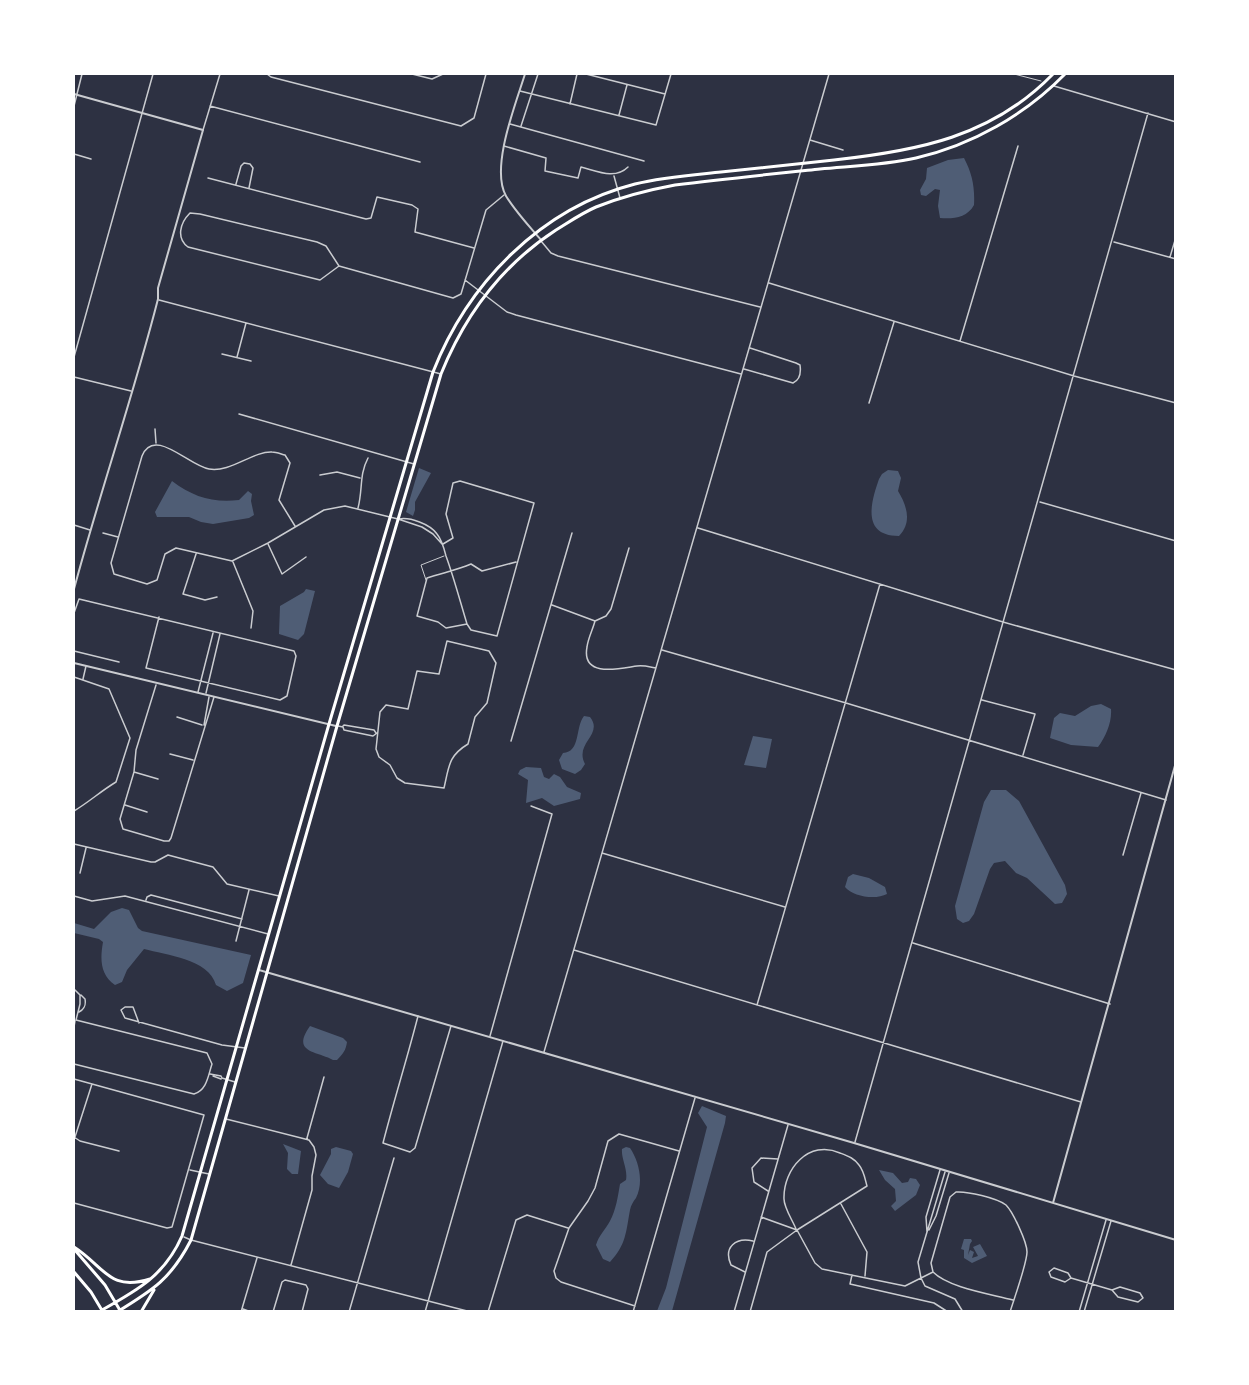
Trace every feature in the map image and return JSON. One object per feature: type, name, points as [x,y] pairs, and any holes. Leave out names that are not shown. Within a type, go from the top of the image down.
[{"type":"main road","points":[[74,1272],[103,1310],[154,1277],[170,1260],[182,1236],[329,724],[434,372],[449,336],[478,290],[510,254],[536,234],[570,211],[617,190],[680,176],[899,152],[944,141],[970,131],[1000,115],[1053,74]]},
{"type":"main road","points":[[141,1311],[155,1288],[175,1267],[191,1240],[337,726],[441,374],[456,341],[484,295],[509,267],[540,240],[593,208],[620,198],[675,184],[901,160],[938,152],[1011,118],[1065,74]]},
{"type":"main road","points":[[449,336],[456,341]]},
{"type":"main road","points":[[414,437],[421,439]]},
{"type":"main road","points":[[366,599],[374,602]]},
{"type":"main road","points":[[74,1248],[117,1281],[130,1284],[154,1277]]},
{"type":"main road","points":[[74,1248],[116,1302],[119,1311],[155,1288]]},
{"type":"street","points":[[74,106],[82,74]]},
{"type":"street","points":[[74,357],[153,74]]},
{"type":"street","points":[[74,589],[132,392],[158,299],[158,288],[220,74]]},
{"type":"street","points":[[267,74],[271,77],[461,126],[474,118],[486,74]]},
{"type":"street","points":[[412,74],[432,79],[443,74]]},
{"type":"street","points":[[525,74],[504,146],[500,179],[505,195],[551,253],[760,307]]},
{"type":"street","points":[[520,127],[538,74]]},
{"type":"street","points":[[570,104],[577,74]]},
{"type":"street","points":[[586,74],[665,94]]},
{"type":"street","points":[[519,91],[656,125],[671,74]]},
{"type":"street","points":[[543,1053],[829,74]]},
{"type":"street","points":[[618,116],[627,84]]},
{"type":"street","points":[[1053,86],[1176,122]]},
{"type":"street","points":[[75,95],[203,130]]},
{"type":"street","points":[[210,106],[420,162]]},
{"type":"street","points":[[854,1143],[885,1043],[1148,113]]},
{"type":"street","points":[[510,123],[644,161]]},
{"type":"street","points":[[810,140],[843,150]]},
{"type":"street","points":[[504,146],[546,158],[545,171],[578,178],[581,167],[614,175],[628,167]]},
{"type":"street","points":[[960,342],[1018,146]]},
{"type":"street","points":[[74,154],[92,159]]},
{"type":"street","points":[[236,185],[241,166],[247,163],[254,168],[248,189]]},
{"type":"street","points":[[614,175],[620,198]]},
{"type":"street","points":[[208,178],[366,219],[371,218],[377,197],[412,205],[418,209],[416,232],[474,248]]},
{"type":"street","points":[[339,266],[320,280],[188,247],[182,242],[180,236],[184,219],[190,213],[200,214],[317,242],[326,246],[339,266],[453,298],[458,297],[465,280],[486,210],[505,195]]},
{"type":"street","points":[[1169,258],[1176,237]]},
{"type":"street","points":[[1113,242],[1176,260]]},
{"type":"street","points":[[465,280],[507,312],[741,374]]},
{"type":"street","points":[[768,283],[1074,376],[1176,403]]},
{"type":"street","points":[[158,299],[441,374]]},
{"type":"street","points":[[869,403],[894,321]]},
{"type":"street","points":[[237,357],[246,322]]},
{"type":"street","points":[[743,368],[794,383],[800,375],[800,365],[750,348]]},
{"type":"street","points":[[222,354],[251,361]]},
{"type":"street","points":[[74,377],[132,392]]},
{"type":"street","points":[[239,414],[414,464]]},
{"type":"street","points":[[155,429],[156,444]]},
{"type":"street","points":[[295,526],[279,500],[290,463],[285,455],[270,452],[221,469],[210,470],[165,446],[156,444],[149,446],[143,452],[111,563],[114,574],[147,584],[157,580],[165,555],[176,548],[232,561],[324,510],[345,506],[358,508],[428,530],[442,544],[467,624],[471,630],[497,636],[534,503],[460,482],[453,483],[446,514],[453,538],[442,544]]},
{"type":"street","points":[[358,508],[362,495],[360,478],[368,458]]},
{"type":"street","points":[[320,475],[337,471],[360,478]]},
{"type":"street","points":[[1039,502],[1176,541]]},
{"type":"street","points":[[74,525],[90,530]]},
{"type":"street","points":[[697,528],[1003,622],[1176,670]]},
{"type":"street","points":[[103,533],[119,538]]},
{"type":"street","points":[[511,741],[572,533]]},
{"type":"street","points":[[268,543],[282,574],[306,557]]},
{"type":"street","points":[[551,605],[595,621],[606,616],[611,609],[629,548]]},
{"type":"street","points":[[196,553],[183,594],[205,600],[217,597]]},
{"type":"street","points":[[232,561],[254,611],[251,628]]},
{"type":"street","points":[[467,624],[446,628],[438,622],[417,616],[427,578],[452,572],[471,564],[482,571],[517,561]]},
{"type":"street","points":[[757,1005],[880,583]]},
{"type":"street","points":[[74,598],[159,617],[294,651],[296,656],[286,696],[280,700],[146,668],[159,617]]},
{"type":"street","points":[[74,613],[79,599]]},
{"type":"street","points":[[595,621],[586,651],[589,660],[596,667],[614,670],[639,666],[656,668]]},
{"type":"street","points":[[198,692],[213,632]]},
{"type":"street","points":[[206,694],[220,634]]},
{"type":"street","points":[[447,641],[489,651],[493,656],[496,663],[487,703],[475,717],[468,744],[451,758],[444,789],[405,783],[397,778],[390,765],[379,757],[376,749],[377,733],[380,712],[386,705],[408,709],[417,671],[439,674],[447,641]]},
{"type":"street","points":[[661,650],[846,703],[1166,800]]},
{"type":"street","points":[[74,651],[119,662]]},
{"type":"street","points":[[74,663],[343,727],[344,730],[373,736],[377,733]]},
{"type":"street","points":[[83,680],[86,666]]},
{"type":"street","points":[[74,677],[109,688],[129,741],[116,782],[74,810]]},
{"type":"street","points":[[157,683],[136,750],[134,772],[120,819],[123,829],[164,841],[169,841],[171,838],[207,721],[212,695]]},
{"type":"street","points":[[981,700],[1035,714],[1023,757]]},
{"type":"street","points":[[177,717],[204,726]]},
{"type":"street","points":[[343,727],[345,724],[374,730],[377,733]]},
{"type":"street","points":[[171,754],[194,760]]},
{"type":"street","points":[[1053,1203],[1176,762]]},
{"type":"street","points":[[134,772],[158,779]]},
{"type":"street","points":[[1124,855],[1141,792]]},
{"type":"street","points":[[124,805],[147,812]]},
{"type":"street","points":[[489,1036],[552,814],[531,806]]},
{"type":"street","points":[[74,844],[153,863],[168,855],[213,867],[226,884],[280,897]]},
{"type":"street","points":[[80,873],[87,847]]},
{"type":"street","points":[[601,853],[785,907]]},
{"type":"street","points":[[236,941],[249,890]]},
{"type":"street","points":[[146,902],[147,897],[151,895],[242,919]]},
{"type":"street","points":[[74,896],[93,901],[123,896],[269,934]]},
{"type":"street","points":[[912,943],[1110,1004]]},
{"type":"street","points":[[573,950],[1081,1102]]},
{"type":"street","points":[[259,970],[854,1143],[1176,1240]]},
{"type":"street","points":[[74,990],[86,999],[84,1009],[78,1012]]},
{"type":"street","points":[[74,1027],[80,994]]},
{"type":"street","points":[[139,1023],[133,1007],[125,1007],[121,1010],[125,1018],[139,1023],[222,1045],[245,1048]]},
{"type":"street","points":[[418,1016],[383,1143],[411,1152],[415,1148],[451,1025]]},
{"type":"street","points":[[74,1064],[194,1094],[201,1092],[205,1087],[212,1064],[207,1053],[76,1020]]},
{"type":"street","points":[[425,1311],[503,1040]]},
{"type":"street","points":[[209,1074],[213,1078],[236,1082]]},
{"type":"street","points":[[291,1265],[312,1190],[316,1155],[315,1147],[307,1138],[324,1077]]},
{"type":"street","points":[[74,1079],[204,1115],[172,1227],[166,1228],[74,1203]]},
{"type":"street","points":[[74,1140],[92,1084]]},
{"type":"street","points":[[633,1311],[695,1097]]},
{"type":"street","points":[[225,1118],[309,1140]]},
{"type":"street","points":[[734,1311],[788,1124]]},
{"type":"street","points":[[635,1306],[561,1282],[555,1278],[554,1270],[569,1228],[591,1194],[608,1141],[612,1136],[619,1134],[679,1151]]},
{"type":"street","points":[[75,1137],[80,1141],[118,1151]]},
{"type":"street","points":[[750,1311],[767,1252],[796,1230],[867,1186],[861,1168],[854,1159],[830,1149],[812,1151],[796,1162],[785,1188],[784,1202],[796,1230],[815,1263],[822,1269],[905,1286],[933,1272]]},
{"type":"street","points":[[349,1311],[394,1158]]},
{"type":"street","points":[[769,1191],[753,1182],[753,1168],[761,1158],[778,1159]]},
{"type":"street","points":[[189,1170],[209,1174]]},
{"type":"street","points":[[927,1233],[927,1217],[940,1170]]},
{"type":"street","points":[[947,1172],[918,1262],[925,1286],[955,1299],[963,1311]]},
{"type":"street","points":[[1010,1311],[1014,1300],[1027,1252],[1023,1237],[1005,1205],[964,1191],[956,1192],[950,1197],[931,1263],[933,1272],[952,1283],[1014,1300]]},
{"type":"street","points":[[841,1203],[867,1252],[865,1276]]},
{"type":"street","points":[[488,1311],[516,1220],[527,1215],[569,1228]]},
{"type":"street","points":[[761,1217],[796,1230]]},
{"type":"street","points":[[1079,1311],[1106,1219]]},
{"type":"street","points":[[1084,1311],[1111,1221]]},
{"type":"street","points":[[182,1236],[471,1311]]},
{"type":"street","points":[[744,1272],[730,1265],[729,1248],[739,1240],[754,1241]]},
{"type":"street","points":[[251,1311],[242,1310],[257,1257]]},
{"type":"street","points":[[1071,1278],[1065,1282],[1051,1278],[1049,1272],[1054,1268],[1068,1273],[1071,1278],[1112,1290],[1118,1297],[1138,1302],[1143,1298],[1140,1293],[1120,1287],[1112,1290]]},
{"type":"street","points":[[852,1275],[850,1284],[934,1303],[948,1311]]},
{"type":"street","points":[[273,1311],[282,1282],[285,1280],[306,1286],[308,1289],[302,1311]]},
{"type":"street","points":[[1039,1311],[1046,1311]]},
{"type":"lane","points":[[1014,74],[1044,82]]},
{"type":"lane","points":[[426,581],[421,565],[446,555]]},
{"type":"water","points":[[964,158],[972,180],[974,205],[964,215],[955,218],[940,218],[938,206],[940,190],[935,189],[926,196],[921,195],[920,190],[926,179],[927,168],[948,160]]},
{"type":"water","points":[[419,468],[431,473],[415,502],[413,516],[406,512]]},
{"type":"water","points":[[888,470],[898,471],[901,478],[898,491],[907,513],[906,525],[899,536],[879,530],[872,516],[873,498],[879,479]]},
{"type":"water","points":[[172,481],[196,495],[212,500],[239,500],[248,491],[252,494],[254,515],[249,518],[213,524],[189,517],[157,517],[155,512]]},
{"type":"water","points":[[306,589],[315,591],[304,634],[298,640],[279,634],[280,606]]},
{"type":"water","points":[[1101,704],[1111,709],[1111,719],[1098,747],[1071,745],[1050,738],[1054,718],[1060,713],[1075,716],[1091,706]]},
{"type":"water","points":[[584,716],[590,717],[594,729],[583,750],[585,764],[575,774],[562,769],[559,760],[563,753],[573,748]]},
{"type":"water","points":[[753,736],[772,739],[766,768],[744,765]]},
{"type":"water","points":[[526,767],[541,768],[544,777],[549,779],[554,774],[560,777],[567,787],[581,793],[580,799],[554,806],[542,798],[526,803],[528,780],[518,774]]},
{"type":"water","points":[[991,790],[1006,790],[1019,801],[1065,885],[1067,894],[1062,903],[1055,904],[1027,878],[1016,873],[1005,861],[994,863],[974,914],[969,921],[963,923],[957,919],[955,906],[984,802]]},
{"type":"water","points":[[853,874],[869,878],[885,887],[887,894],[877,897],[853,893],[845,887],[848,877]]},
{"type":"water","points":[[122,908],[129,910],[138,928],[142,931],[251,955],[243,983],[227,991],[216,985],[212,976],[196,964],[175,956],[144,949],[127,970],[122,982],[115,985],[106,976],[102,966],[103,942],[74,933],[74,923],[94,929],[111,912]]},
{"type":"water","points":[[310,1026],[343,1038],[347,1042],[344,1052],[337,1060],[308,1050],[304,1046],[303,1041]]},
{"type":"water","points":[[702,1106],[726,1116],[725,1123],[672,1311],[657,1311],[666,1288],[707,1127],[698,1113]]},
{"type":"water","points":[[283,1144],[301,1151],[298,1174],[292,1174],[287,1169],[288,1153]]},
{"type":"water","points":[[336,1147],[351,1151],[353,1154],[348,1172],[339,1188],[328,1184],[320,1175],[331,1154],[331,1149]]},
{"type":"water","points":[[630,1148],[636,1159],[640,1185],[630,1208],[622,1244],[610,1262],[603,1259],[596,1245],[612,1217],[620,1184],[626,1180],[622,1149]]},
{"type":"water","points":[[879,1170],[893,1173],[902,1183],[908,1182],[910,1178],[916,1179],[920,1185],[916,1195],[895,1211],[891,1206],[896,1201],[895,1189],[885,1180]]},
{"type":"water","points":[[964,1239],[972,1241],[968,1255],[970,1250],[974,1252],[972,1258],[978,1256],[973,1247],[980,1244],[987,1256],[972,1263],[964,1258],[964,1250],[961,1249]]}]
